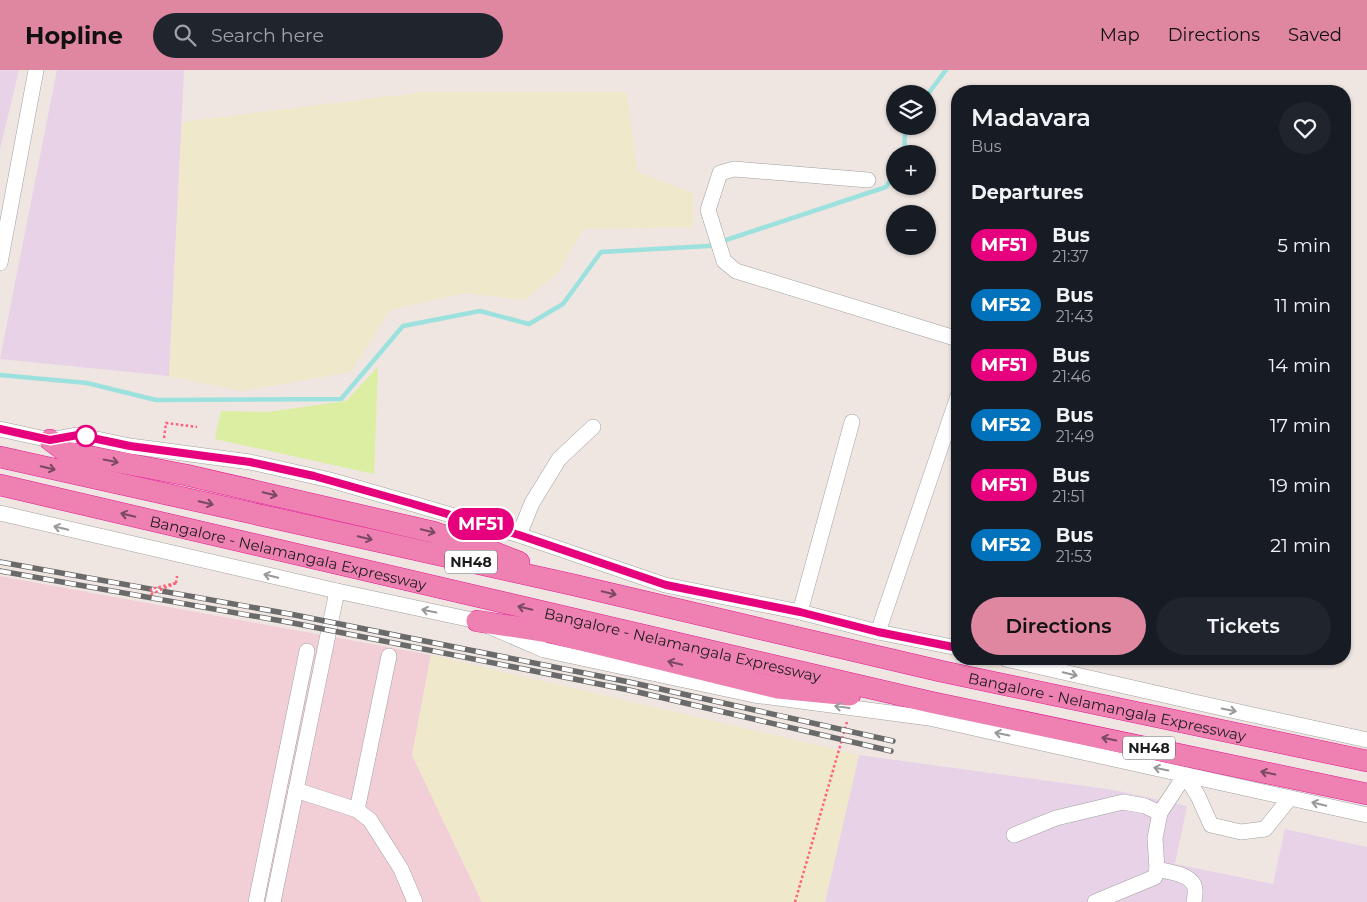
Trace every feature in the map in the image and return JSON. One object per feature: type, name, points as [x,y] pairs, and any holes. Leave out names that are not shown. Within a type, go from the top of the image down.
[{"type":"highway","points":[[50,440],[66,452],[186,475],[433,532],[496,552],[574,585]]},
{"type":"highway","name":"Bangalore - Nelamangala Expressway","points":[[0,457],[574,585],[940,671],[1367,761]]},
{"type":"highway","name":"Bangalore - Nelamangala Expressway","points":[[0,484],[930,702],[1367,794]]},
{"type":"highway","points":[[477,621],[549,632],[778,688],[930,702]]},
{"type":"street","points":[[0,263],[36,70]]},
{"type":"street","points":[[868,180],[734,169],[720,173],[708,210],[724,260],[736,272],[951,337]]},
{"type":"street","points":[[878,632],[951,417]]},
{"type":"street","points":[[800,612],[852,422]]},
{"type":"street","points":[[519,535],[532,503],[559,458],[593,427]]},
{"type":"street","points":[[0,429],[50,440],[78,435],[130,446],[250,462],[330,480],[519,535],[666,585],[800,612],[878,632],[951,647]]},
{"type":"street","points":[[0,513],[337,591],[477,621],[544,650],[754,695],[929,718],[1367,815]]},
{"type":"street","points":[[272,902],[337,591]]},
{"type":"street","points":[[256,902],[307,650]]},
{"type":"street","points":[[357,810],[388,656]]},
{"type":"street","points":[[1032,665],[1199,704],[1367,740]]},
{"type":"street","points":[[1185,774],[1198,796],[1211,825],[1241,832],[1265,829],[1290,798]]},
{"type":"street","points":[[1095,902],[1156,876],[1155,838],[1160,814],[1185,774]]},
{"type":"street","points":[[296,790],[357,810],[370,820],[401,869],[415,902]]},
{"type":"street","points":[[1014,835],[1056,818],[1123,802],[1145,806],[1160,814]]},
{"type":"street","points":[[1157,869],[1188,878],[1193,884],[1195,891],[1194,902]]},
{"type":"path","points":[[162,450],[166,423],[197,427]]},
{"type":"path","points":[[176,583],[177,576]]},
{"type":"path","points":[[176,583],[159,590],[151,594],[151,589],[176,583]]},
{"type":"path","points":[[795,902],[851,708]]},
{"type":"shaded area","points":[[0,70],[19,70],[0,149]]},
{"type":"shaded area","points":[[57,70],[184,70],[169,376],[0,359]]},
{"type":"shaded area","points":[[425,92],[626,92],[638,172],[693,193],[693,227],[584,229],[557,274],[524,300],[464,293],[390,310],[351,372],[241,391],[169,376],[182,122]]},
{"type":"shaded area","points":[[0,576],[431,655],[412,755],[482,902],[0,902]]},
{"type":"shaded area","points":[[431,655],[859,755],[825,902],[482,902],[412,755]]},
{"type":"shaded area","points":[[859,755],[1114,790],[1187,806],[1175,864],[1273,884],[1285,829],[1367,847],[1367,902],[825,902]]},
{"type":"green space","points":[[378,367],[374,474],[215,439],[221,411],[268,412],[346,401]]},
{"type":"waterway","points":[[935,85],[946,70]]},
{"type":"waterway","points":[[904,145],[905,135]]},
{"type":"waterway","points":[[0,375],[87,383],[156,400],[341,399],[403,326],[480,311],[529,324],[563,304],[601,252],[708,246],[886,187]]},
{"type":"railway","points":[[0,562],[295,615],[629,682],[893,741]]},
{"type":"railway","points":[[0,571],[293,623],[629,690],[891,751]]},
{"type":"bus line","name":"MF51","points":[[0,429],[50,440],[78,435],[130,446],[250,462],[314,476],[519,535],[666,585],[800,612],[878,632],[951,647]]}]
